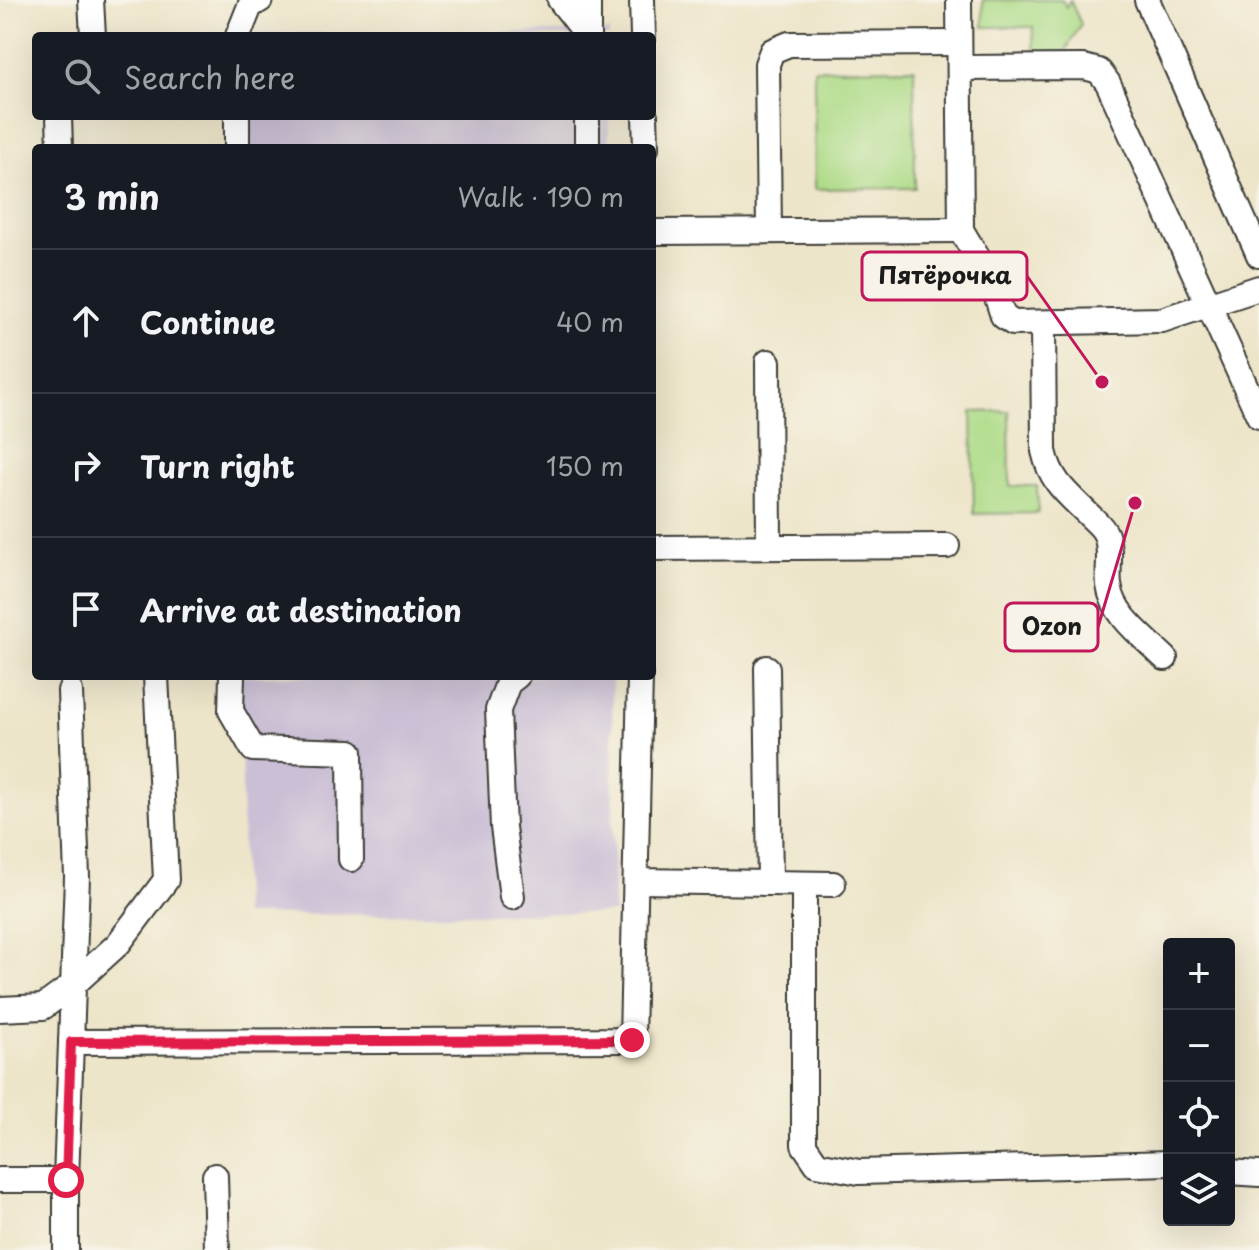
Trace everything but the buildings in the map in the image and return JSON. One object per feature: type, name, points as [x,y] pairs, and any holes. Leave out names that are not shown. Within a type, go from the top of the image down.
[{"type":"street","points":[[91,0],[93,32]]},
{"type":"street","points":[[240,32],[250,6],[260,0]]},
{"type":"street","points":[[560,0],[585,32]]},
{"type":"street","points":[[588,0],[588,32]]},
{"type":"street","points":[[642,0],[643,32]]},
{"type":"street","points":[[959,0],[961,230],[992,282],[1003,316],[1013,323],[1162,320],[1259,288]]},
{"type":"street","points":[[1147,0],[1259,255]]},
{"type":"street","points":[[769,231],[767,64],[772,51],[789,44],[959,43]]},
{"type":"street","points":[[960,68],[1084,67],[1099,71],[1108,83],[1259,416]]},
{"type":"street","points":[[59,120],[60,144]]},
{"type":"street","points":[[237,120],[237,144]]},
{"type":"street","points":[[587,120],[587,144]]},
{"type":"street","points":[[645,120],[646,144]]},
{"type":"street","points":[[656,232],[961,230]]},
{"type":"street","points":[[1043,323],[1044,451],[1048,470],[1106,535],[1109,586],[1114,603],[1123,617],[1165,658]]},
{"type":"street","points":[[768,362],[769,547]]},
{"type":"street","points":[[656,548],[947,546]]},
{"type":"street","points":[[767,668],[770,883]]},
{"type":"street","points":[[0,1009],[43,1007],[73,985],[118,944],[166,880],[156,680]]},
{"type":"street","points":[[232,680],[231,711],[253,749],[350,752],[351,859]]},
{"type":"street","points":[[512,680],[498,710],[503,827],[512,897]]},
{"type":"street","points":[[71,1042],[632,1040],[640,680]]},
{"type":"street","points":[[66,1250],[77,877],[70,691]]},
{"type":"street","points":[[636,881],[833,884]]},
{"type":"street","points":[[807,884],[804,894],[804,1145],[817,1164],[859,1172],[1163,1163]]},
{"type":"street","points":[[1235,1172],[1259,1174]]},
{"type":"street","points":[[215,1176],[217,1250]]},
{"type":"street","points":[[0,1180],[66,1180]]},
{"type":"shaded area","points":[[238,120],[609,120],[609,144],[238,144]]},
{"type":"shaded area","points":[[241,680],[612,680],[614,913],[243,915]]},
{"type":"green space","points":[[983,0],[1062,0],[1066,7],[1070,0],[1081,24],[1065,52],[1034,52],[1033,27],[983,27]]},
{"type":"green space","points":[[914,68],[915,188],[815,189],[814,69]]},
{"type":"green space","points":[[1009,411],[1010,486],[1037,486],[1038,513],[974,514],[972,412]]},
{"type":"place","name":"Пятёрочка","points":[[1102,382]]},
{"type":"place","name":"Ozon","points":[[1135,503]]},
{"type":"route","points":[[66,1180],[71,1042],[632,1040]]}]
